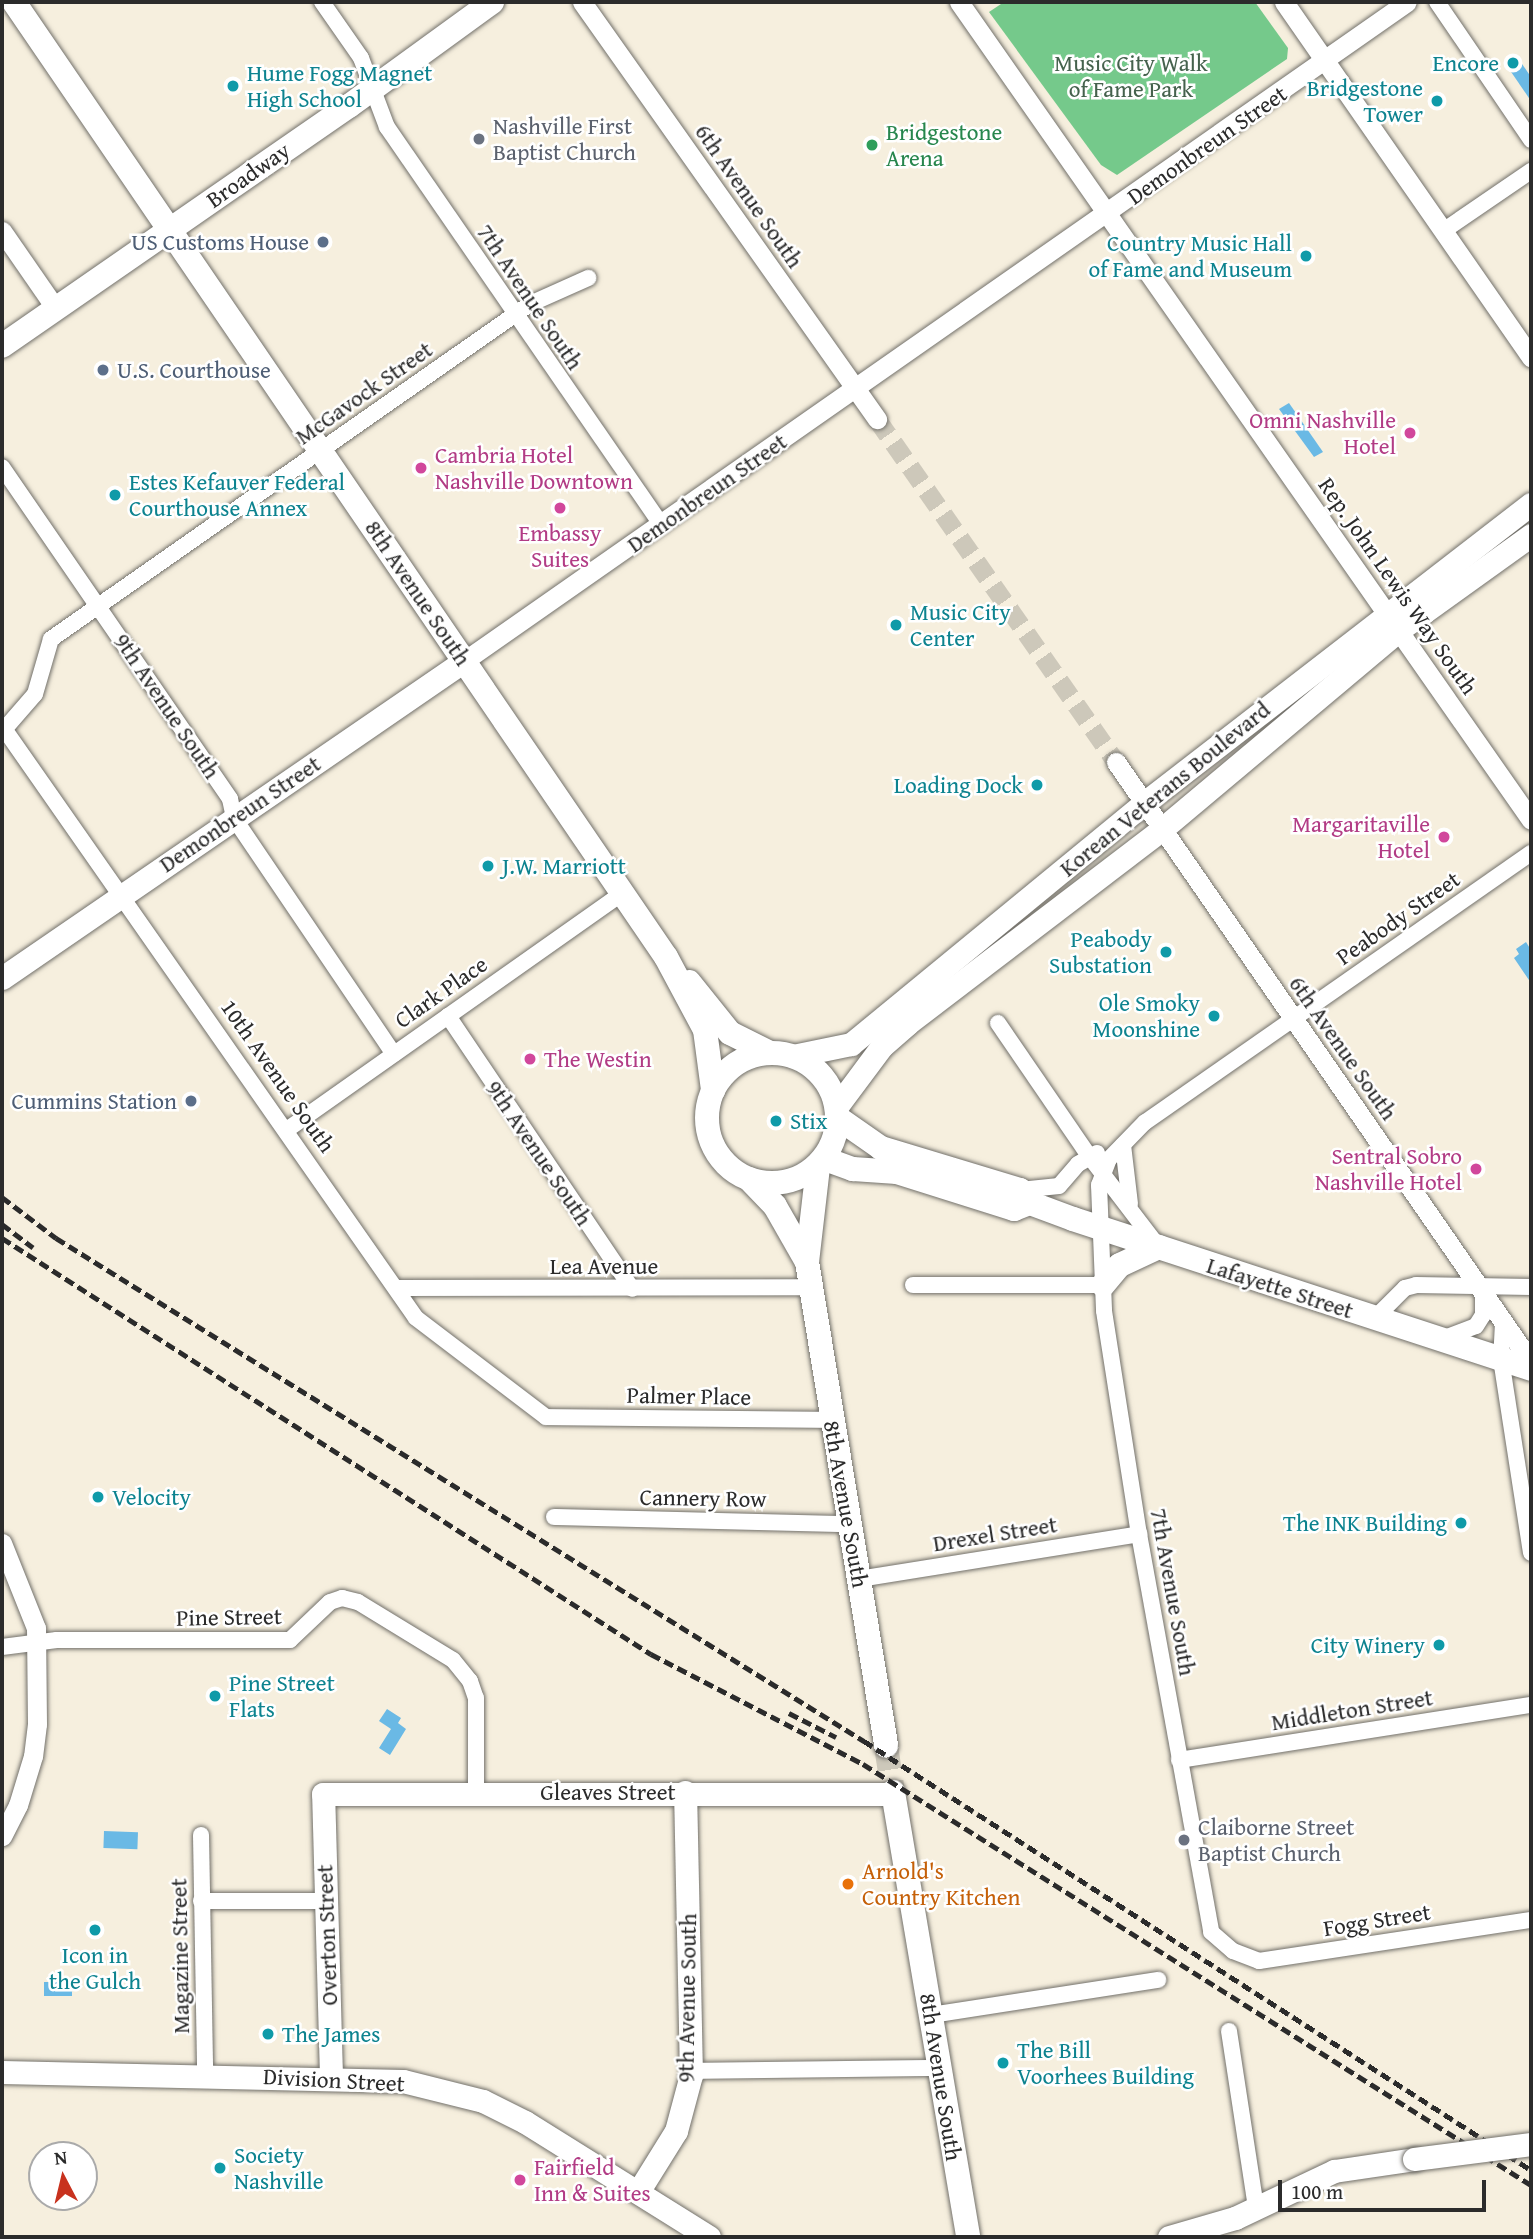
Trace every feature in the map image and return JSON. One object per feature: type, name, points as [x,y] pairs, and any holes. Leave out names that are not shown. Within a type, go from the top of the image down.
[{"type":"main road","name":"8th Avenue South","points":[[14,2],[666,957],[730,1032],[768,1052]]},
{"type":"main road","name":"Broadway","points":[[2,346],[492,2]]},
{"type":"main road","name":"Korean Veterans Boulevard","points":[[838,1112],[882,1046],[1162,829],[1393,622],[1531,504]]},
{"type":"main road","name":"Korean Veterans Boulevard","points":[[793,1056],[851,1044],[1144,803],[1393,622],[1531,535]]},
{"type":"main road","name":"Demonbreun Street","points":[[2,978],[464,661]]},
{"type":"main road","name":"8th Avenue South","points":[[666,957],[705,1030],[713,1090]]},
{"type":"main road","points":[[768,1052],[793,1056],[824,1077],[838,1112],[821,1163],[784,1182],[750,1179],[724,1162],[715,1150],[706,1120],[713,1090],[735,1063],[768,1052]]},
{"type":"main road","name":"Lafayette Street","points":[[838,1112],[881,1148],[1025,1196],[1100,1228],[1531,1369]]},
{"type":"main road","name":"8th Avenue South","points":[[821,1163],[807,1262],[886,1746]]},
{"type":"main road","name":"Lafayette Street","points":[[821,1163],[897,1172],[1014,1209],[1025,1196]]},
{"type":"main road","name":"8th Avenue South","points":[[750,1179],[775,1206],[807,1262]]},
{"type":"main road","points":[[1102,1285],[1121,1265],[1158,1247]]},
{"type":"main road","name":"9th Avenue South","points":[[638,2192],[676,2131],[691,2071],[685,1792]]},
{"type":"main road","name":"8th Avenue South","points":[[893,1793],[968,2237]]},
{"type":"main road","name":"Gleaves Street","points":[[323,1794],[893,1793]]},
{"type":"main road","name":"Overton Street","points":[[323,1794],[331,2076]]},
{"type":"main road","name":"Division Street","points":[[2,2071],[331,2076],[402,2081],[483,2101],[544,2132],[709,2237]]},
{"type":"main road","points":[[1169,2237],[1256,2208],[1334,2171],[1531,2144]]},
{"type":"street","name":"7th Avenue South","points":[[322,2],[361,58],[387,127],[662,524]]},
{"type":"street","name":"6th Avenue South","points":[[582,2],[877,419]]},
{"type":"street","name":"Rep. John Lewis Way South","points":[[959,2],[1110,214],[1531,820]]},
{"type":"street","points":[[1284,2],[1531,358]]},
{"type":"street","name":"Demonbreun Street","points":[[464,661],[1110,214],[1407,2]]},
{"type":"street","points":[[1437,2],[1531,139]]},
{"type":"street","points":[[1443,230],[1531,171]]},
{"type":"street","points":[[2,232],[56,309]]},
{"type":"street","name":"McGavock Street","points":[[4,731],[35,694],[51,639],[515,315],[559,287],[588,278]]},
{"type":"street","name":"9th Avenue South","points":[[2,467],[230,799],[234,818],[394,1054]]},
{"type":"street","name":"10th Avenue South","points":[[4,731],[288,1129],[416,1318],[546,1418]]},
{"type":"street","name":"6th Avenue South","points":[[1116,762],[1531,1362]]},
{"type":"street","name":"Peabody Street","points":[[1101,1170],[1145,1122],[1531,853]]},
{"type":"street","name":"Clark Place","points":[[288,1129],[622,893]]},
{"type":"street","name":"9th Avenue South","points":[[447,1016],[632,1289]]},
{"type":"street","points":[[998,1023],[1089,1156],[1158,1247]]},
{"type":"street","points":[[1123,1145],[1131,1209]]},
{"type":"street","name":"Peabody Street","points":[[1025,1196],[1059,1186],[1089,1156],[1123,1145]]},
{"type":"street","points":[[1100,1228],[1101,1170]]},
{"type":"street","name":"7th Avenue South","points":[[1100,1228],[1102,1285],[1139,1534],[1208,1923],[1217,1940],[1233,1951]]},
{"type":"street","points":[[913,1285],[1102,1285]]},
{"type":"street","name":"Lea Avenue","points":[[398,1288],[810,1287]]},
{"type":"street","points":[[1374,1319],[1405,1288],[1480,1290],[1531,1287]]},
{"type":"street","points":[[1440,1340],[1476,1326],[1483,1315],[1480,1290]]},
{"type":"street","points":[[1503,1323],[1501,1359],[1531,1553]]},
{"type":"street","name":"Palmer Place","points":[[546,1418],[832,1420]]},
{"type":"street","name":"Cannery Row","points":[[554,1517],[851,1524]]},
{"type":"street","name":"Drexel Street","points":[[859,1579],[1139,1534]]},
{"type":"street","points":[[2,1543],[28,1599],[36,1643],[33,1756],[18,1805],[2,1836]]},
{"type":"street","name":"Pine Street","points":[[2,1647],[36,1643],[290,1640],[330,1602],[342,1598],[358,1602],[453,1660],[470,1681],[476,1698],[476,1793]]},
{"type":"street","name":"Middleton Street","points":[[1180,1760],[1531,1706]]},
{"type":"street","name":"Magazine Street","points":[[201,1835],[205,2075]]},
{"type":"street","points":[[201,1901],[325,1901]]},
{"type":"street","name":"Fogg Street","points":[[1233,1951],[1255,1961],[1280,1960],[1531,1920]]},
{"type":"street","points":[[931,2015],[1158,1980]]},
{"type":"street","points":[[1229,2031],[1256,2208]]},
{"type":"street","points":[[691,2071],[940,2068]]},
{"type":"green space","name":"Music City Walk of Fame Park","points":[[1004,2],[1255,2],[1288,48],[1287,59],[1117,175],[1101,165],[989,12]]},
{"type":"water","points":[[1516,55],[1531,77],[1531,101],[1505,63]]},
{"type":"water","points":[[1289,403],[1323,452],[1314,457],[1279,409]]},
{"type":"water","points":[[1526,942],[1531,950],[1531,983],[1514,958],[1519,954],[1516,949]]},
{"type":"water","points":[[387,1709],[401,1718],[398,1723],[406,1729],[390,1755],[379,1748],[391,1729],[379,1721]]},
{"type":"water","points":[[104,1831],[138,1832],[137,1849],[103,1848]]},
{"type":"water","points":[[44,1982],[72,1982],[72,1996],[44,1996]]},
{"type":"tunnel","points":[[877,419],[1116,762]]},
{"type":"tunnel","points":[[886,1746],[893,1792]]},
{"type":"railway","points":[[2,1197],[56,1238],[864,1741],[1531,2170]]},
{"type":"railway","points":[[2,1224],[33,1247]]},
{"type":"railway","points":[[2,1238],[651,1654],[863,1764],[1531,2185]]},
{"type":"railway","points":[[789,1713],[836,1737]]},
{"type":"place","name":"Encore","points":[[1513,63]]},
{"type":"place","name":"Hume Fogg Magnet High School","points":[[233,86]]},
{"type":"place","name":"Bridgestone Tower","points":[[1437,101]]},
{"type":"place","name":"Nashville First Baptist Church","points":[[479,139]]},
{"type":"place","name":"Bridgestone Arena","points":[[872,145]]},
{"type":"place","name":"US Customs House","points":[[323,242]]},
{"type":"place","name":"Country Music Hall of Fame and Museum","points":[[1306,256]]},
{"type":"place","name":"U.S. Courthouse","points":[[103,370]]},
{"type":"place","name":"Omni Nashville Hotel","points":[[1410,433]]},
{"type":"place","name":"Cambria Hotel Nashville Downtown","points":[[421,468]]},
{"type":"place","name":"Estes Kefauver Federal Courthouse Annex","points":[[115,495]]},
{"type":"place","name":"Embassy Suites","points":[[560,508]]},
{"type":"place","name":"Music City Center","points":[[896,625]]},
{"type":"place","name":"Loading Dock","points":[[1037,785]]},
{"type":"place","name":"Margaritaville Hotel","points":[[1444,837]]},
{"type":"place","name":"J.W. Marriott","points":[[488,866]]},
{"type":"place","name":"Peabody Substation","points":[[1166,952]]},
{"type":"place","name":"Ole Smoky Moonshine","points":[[1214,1016]]},
{"type":"place","name":"The Westin","points":[[530,1059]]},
{"type":"place","name":"Cummins Station","points":[[191,1101]]},
{"type":"place","name":"Stix","points":[[776,1121]]},
{"type":"place","name":"Sentral Sobro Nashville Hotel","points":[[1476,1169]]},
{"type":"place","name":"Velocity","points":[[98,1497]]},
{"type":"place","name":"The INK Building","points":[[1461,1523]]},
{"type":"place","name":"City Winery","points":[[1439,1645]]},
{"type":"place","name":"Pine Street Flats","points":[[215,1696]]},
{"type":"place","name":"Claiborne Street Baptist Church","points":[[1184,1840]]},
{"type":"place","name":"Arnold's Country Kitchen","points":[[848,1884]]},
{"type":"place","name":"Icon in the Gulch","points":[[95,1930]]},
{"type":"place","name":"The James","points":[[268,2034]]},
{"type":"place","name":"The Bill Voorhees Building","points":[[1003,2063]]},
{"type":"place","name":"Society Nashville","points":[[220,2168]]},
{"type":"place","name":"Fairfield Inn & Suites","points":[[520,2180]]}]
